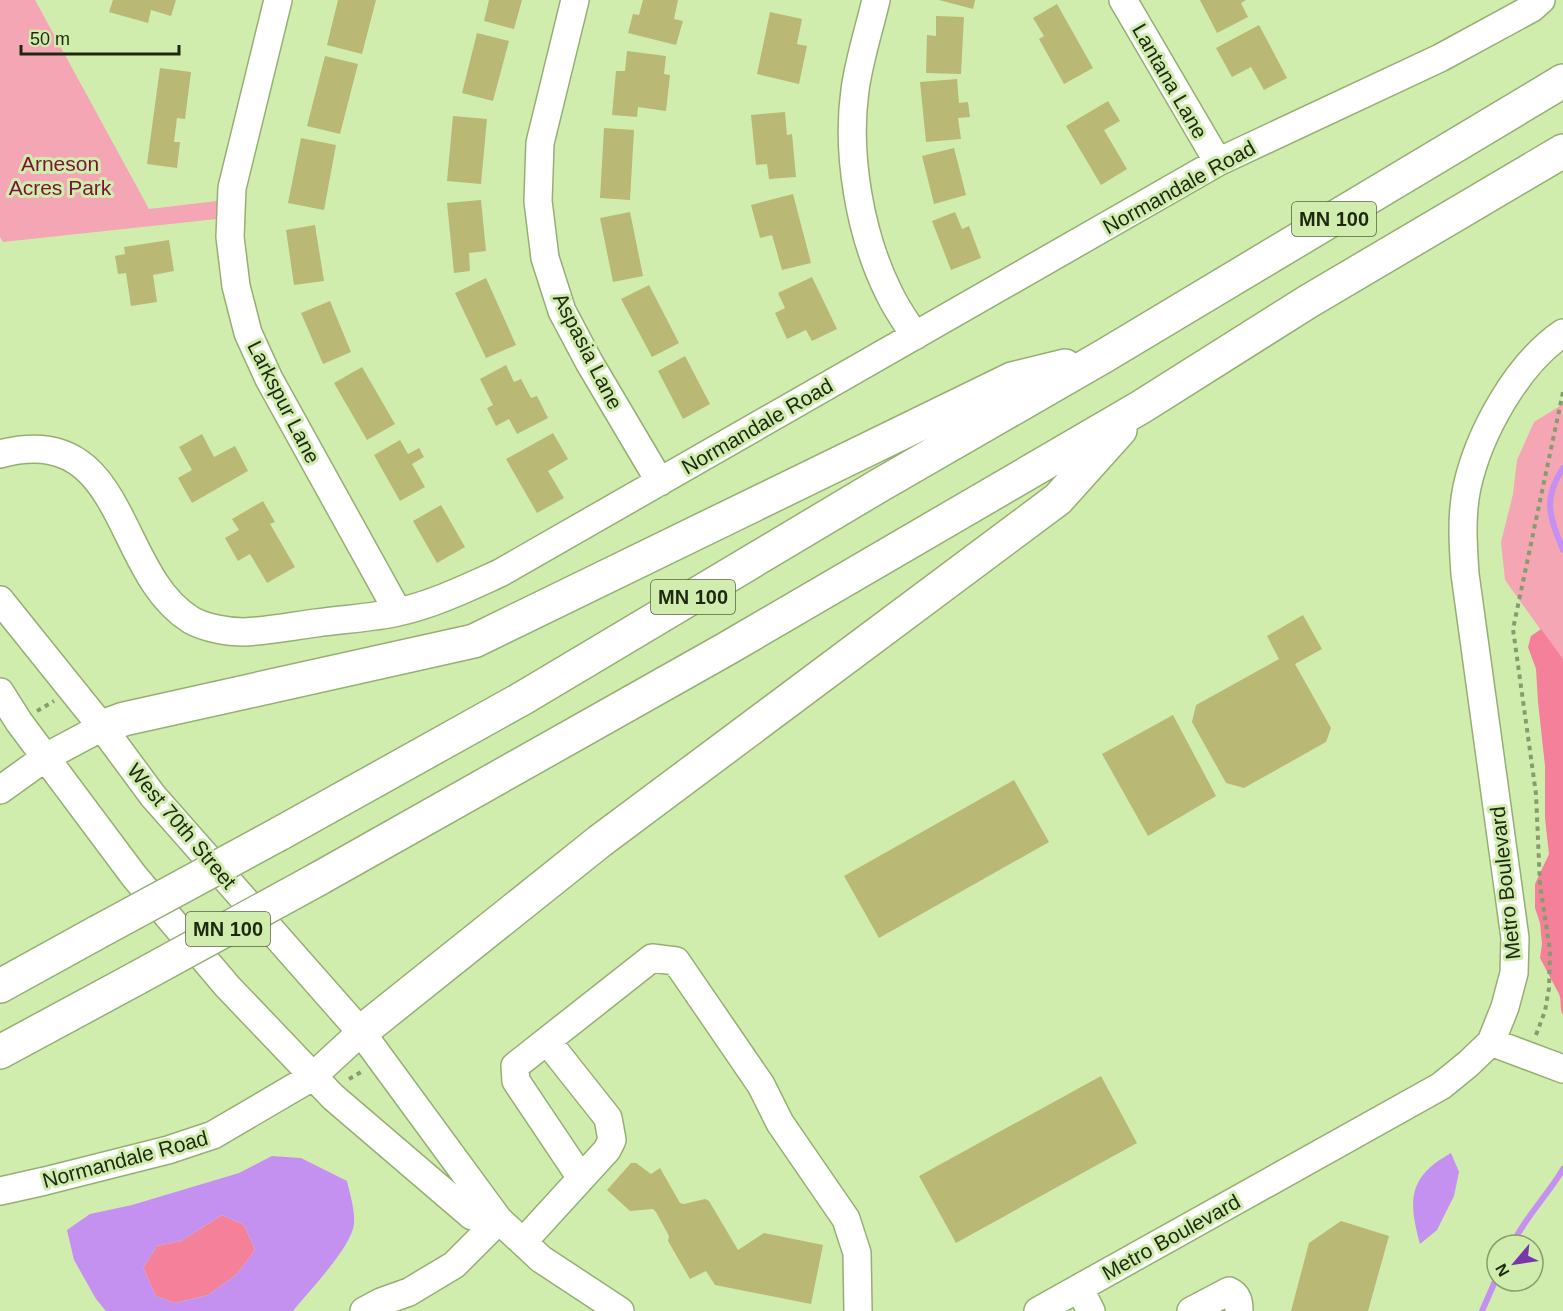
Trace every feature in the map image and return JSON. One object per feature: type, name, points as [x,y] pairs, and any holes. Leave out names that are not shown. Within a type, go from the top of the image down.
[{"type":"highway","name":"MN 100","points":[[0,986],[523,698],[880,485],[1104,356],[1563,81]]},
{"type":"highway","name":"MN 100","points":[[0,1052],[318,879],[726,649],[1141,407],[1309,302],[1563,151]]},
{"type":"highway","points":[[102,727],[124,719],[474,641],[1012,379],[1104,356]]},
{"type":"highway","points":[[361,1032],[600,841],[1058,499],[1141,407]]},
{"type":"street","name":"Larkspur Lane","points":[[278,0],[232,188],[230,237],[236,286],[248,333],[268,378],[398,612]]},
{"type":"street","name":"Aspasia Lane","points":[[575,0],[540,143],[538,201],[545,258],[562,311],[589,362],[660,482]]},
{"type":"street","points":[[876,0],[855,90],[853,142],[858,193],[869,244],[888,292],[915,336]]},
{"type":"street","name":"Lantana Lane","points":[[1123,0],[1218,162]]},
{"type":"street","name":"Normandale Road","points":[[0,454],[21,448],[44,448],[68,455],[87,468],[103,486],[155,583],[170,605],[193,621],[217,629],[244,632],[398,612],[454,594],[500,573],[1218,162],[1440,58],[1532,8],[1541,0]]},
{"type":"street","name":"Metro Boulevard","points":[[1038,1311],[1085,1300],[1441,1086],[1491,1042],[1505,1006],[1514,973],[1515,938],[1465,574],[1462,531],[1467,488],[1479,446],[1498,407],[1524,371],[1554,339],[1563,333]]},
{"type":"street","name":"West 70th Street","points":[[0,600],[102,727],[153,796],[361,1032],[499,1220],[541,1259],[620,1311]]},
{"type":"street","points":[[0,692],[19,722],[134,876],[227,986],[312,1077],[472,1216],[499,1220]]},
{"type":"street","points":[[0,790],[46,757],[102,727]]},
{"type":"street","points":[[581,1178],[516,1081],[514,1066],[652,958],[676,961],[761,1085],[780,1123],[846,1218],[857,1253],[858,1311]]},
{"type":"street","name":"Normandale Road","points":[[0,1191],[157,1153],[213,1135],[312,1077],[361,1032]]},
{"type":"street","points":[[523,1242],[607,1150],[612,1140],[608,1118],[547,1041]]},
{"type":"street","points":[[1491,1042],[1563,1069]]},
{"type":"street","points":[[364,1311],[409,1292],[454,1265],[499,1220]]},
{"type":"street","points":[[1191,1311],[1229,1291],[1234,1293],[1239,1302],[1239,1311]]},
{"type":"path","points":[[1536,794],[1513,629],[1563,392]]},
{"type":"path","points":[[32,715],[55,700]]},
{"type":"path","points":[[341,1084],[365,1070]]},
{"type":"green space","name":"Arneson Acres Park","points":[[0,0],[35,0],[149,209],[217,201],[217,219],[3,242],[0,237]]},
{"type":"green space","points":[[1563,404],[1563,661],[1505,580],[1501,542],[1513,494],[1517,460],[1534,422]]},
{"type":"shaded area","points":[[1541,629],[1563,659],[1563,1015],[1559,994],[1540,958],[1542,944],[1540,923],[1535,908],[1535,884],[1549,854],[1545,818],[1545,766],[1536,669],[1528,647],[1531,636]]},
{"type":"shaded area","points":[[1451,1153],[1459,1172],[1454,1196],[1437,1230],[1420,1244],[1414,1215],[1415,1191],[1426,1171]]},
{"type":"shaded area","points":[[272,1156],[301,1158],[347,1181],[354,1213],[352,1233],[338,1256],[293,1311],[106,1311],[96,1299],[74,1260],[67,1230],[90,1214],[132,1205],[239,1173]],"holes":[[[222,1215],[244,1225],[255,1250],[236,1275],[208,1295],[175,1303],[156,1296],[143,1268],[157,1246],[181,1241]]]},
{"type":"shaded area","points":[[222,1215],[244,1225],[255,1250],[236,1275],[208,1295],[175,1303],[156,1296],[143,1268],[157,1246],[181,1241]]},
{"type":"building","points":[[113,0],[176,0],[171,16],[151,10],[148,23],[109,12]]},
{"type":"building","points":[[338,0],[376,0],[362,54],[327,45]]},
{"type":"building","points":[[489,0],[522,0],[514,29],[484,21]]},
{"type":"building","points":[[643,0],[678,0],[674,19],[683,21],[676,45],[628,33],[633,14],[639,15]]},
{"type":"building","points":[[939,0],[975,0],[973,9]]},
{"type":"building","points":[[1200,0],[1246,0],[1241,3],[1248,17],[1217,33]]},
{"type":"building","points":[[1057,4],[1093,68],[1064,84],[1039,39],[1044,36],[1033,18]]},
{"type":"building","points":[[770,12],[802,19],[797,44],[807,46],[799,84],[757,74]]},
{"type":"building","points":[[936,16],[964,17],[961,74],[926,73],[927,35],[936,36]]},
{"type":"building","points":[[1259,25],[1287,78],[1264,90],[1251,67],[1232,77],[1216,48]]},
{"type":"building","points":[[477,33],[509,41],[493,101],[462,93]]},
{"type":"building","points":[[627,51],[666,56],[664,74],[670,75],[666,111],[638,107],[637,117],[612,115],[616,71],[625,71]]},
{"type":"building","points":[[325,56],[358,64],[340,134],[307,126]]},
{"type":"building","points":[[160,68],[191,72],[185,119],[177,118],[174,142],[180,142],[177,168],[147,164]]},
{"type":"building","points":[[957,79],[959,103],[968,102],[970,117],[958,118],[961,139],[926,142],[920,82]]},
{"type":"building","points":[[1108,101],[1120,121],[1104,130],[1127,169],[1101,185],[1066,126]]},
{"type":"building","points":[[785,112],[787,135],[792,134],[796,177],[769,179],[767,164],[756,165],[751,115]]},
{"type":"building","points":[[453,116],[487,119],[481,184],[447,181]]},
{"type":"building","points":[[604,128],[634,130],[630,200],[600,198]]},
{"type":"building","points":[[301,138],[336,145],[324,210],[288,203]]},
{"type":"building","points":[[954,148],[966,195],[934,204],[922,156]]},
{"type":"building","points":[[793,194],[811,263],[782,270],[772,235],[760,238],[751,205]]},
{"type":"building","points":[[481,200],[486,251],[469,253],[470,271],[454,273],[447,203]]},
{"type":"building","points":[[630,212],[643,276],[613,282],[600,218]]},
{"type":"building","points":[[955,212],[962,229],[969,226],[981,258],[951,270],[932,221]]},
{"type":"building","points":[[315,225],[324,281],[294,285],[286,230]]},
{"type":"building","points":[[169,240],[174,271],[153,275],[157,302],[131,306],[126,273],[118,274],[115,256],[125,254],[124,247]]},
{"type":"building","points":[[812,277],[837,329],[812,341],[806,330],[787,339],[775,313],[785,308],[778,293]]},
{"type":"building","points":[[486,278],[516,345],[486,358],[455,293]]},
{"type":"building","points":[[649,285],[679,343],[652,357],[621,299]]},
{"type":"building","points":[[330,301],[351,352],[323,364],[301,313]]},
{"type":"building","points":[[685,356],[710,404],[683,419],[658,371]]},
{"type":"building","points":[[506,365],[514,382],[521,379],[531,398],[537,396],[548,418],[517,434],[509,419],[496,426],[487,408],[493,405],[480,379]]},
{"type":"building","points":[[362,367],[395,424],[367,440],[334,383]]},
{"type":"building","points":[[553,433],[568,459],[548,471],[564,498],[537,513],[506,459]]},
{"type":"building","points":[[202,434],[214,457],[235,446],[248,471],[192,503],[178,478],[192,470],[179,447]]},
{"type":"building","points":[[400,440],[408,454],[419,448],[424,457],[412,464],[425,487],[400,501],[374,455]]},
{"type":"building","points":[[263,501],[275,522],[270,524],[295,567],[267,583],[250,554],[238,561],[225,538],[239,530],[232,519]]},
{"type":"building","points":[[441,505],[465,547],[437,563],[413,521]]},
{"type":"building","points":[[1303,615],[1322,649],[1295,664],[1331,728],[1326,742],[1244,788],[1226,783],[1192,722],[1196,705],[1279,659],[1267,636]]},
{"type":"building","points":[[1173,715],[1216,796],[1148,836],[1102,754]]},
{"type":"building","points":[[1014,780],[1049,842],[879,938],[844,876]]},
{"type":"building","points":[[1101,1076],[1137,1143],[956,1243],[919,1176]]},
{"type":"building","points":[[631,1163],[636,1163],[651,1174],[660,1168],[680,1203],[705,1199],[709,1201],[738,1250],[764,1233],[823,1245],[811,1304],[715,1285],[706,1271],[690,1279],[668,1241],[669,1236],[656,1212],[653,1209],[630,1211],[607,1190]]},
{"type":"building","points":[[1341,1221],[1389,1236],[1368,1311],[1291,1311],[1309,1243]]},
{"type":"waterway","points":[[1563,468],[1556,479],[1550,499],[1552,518],[1563,550]]},
{"type":"waterway","points":[[1519,1233],[1563,1169]]},
{"type":"waterway","points":[[1482,1311],[1490,1293]]}]
